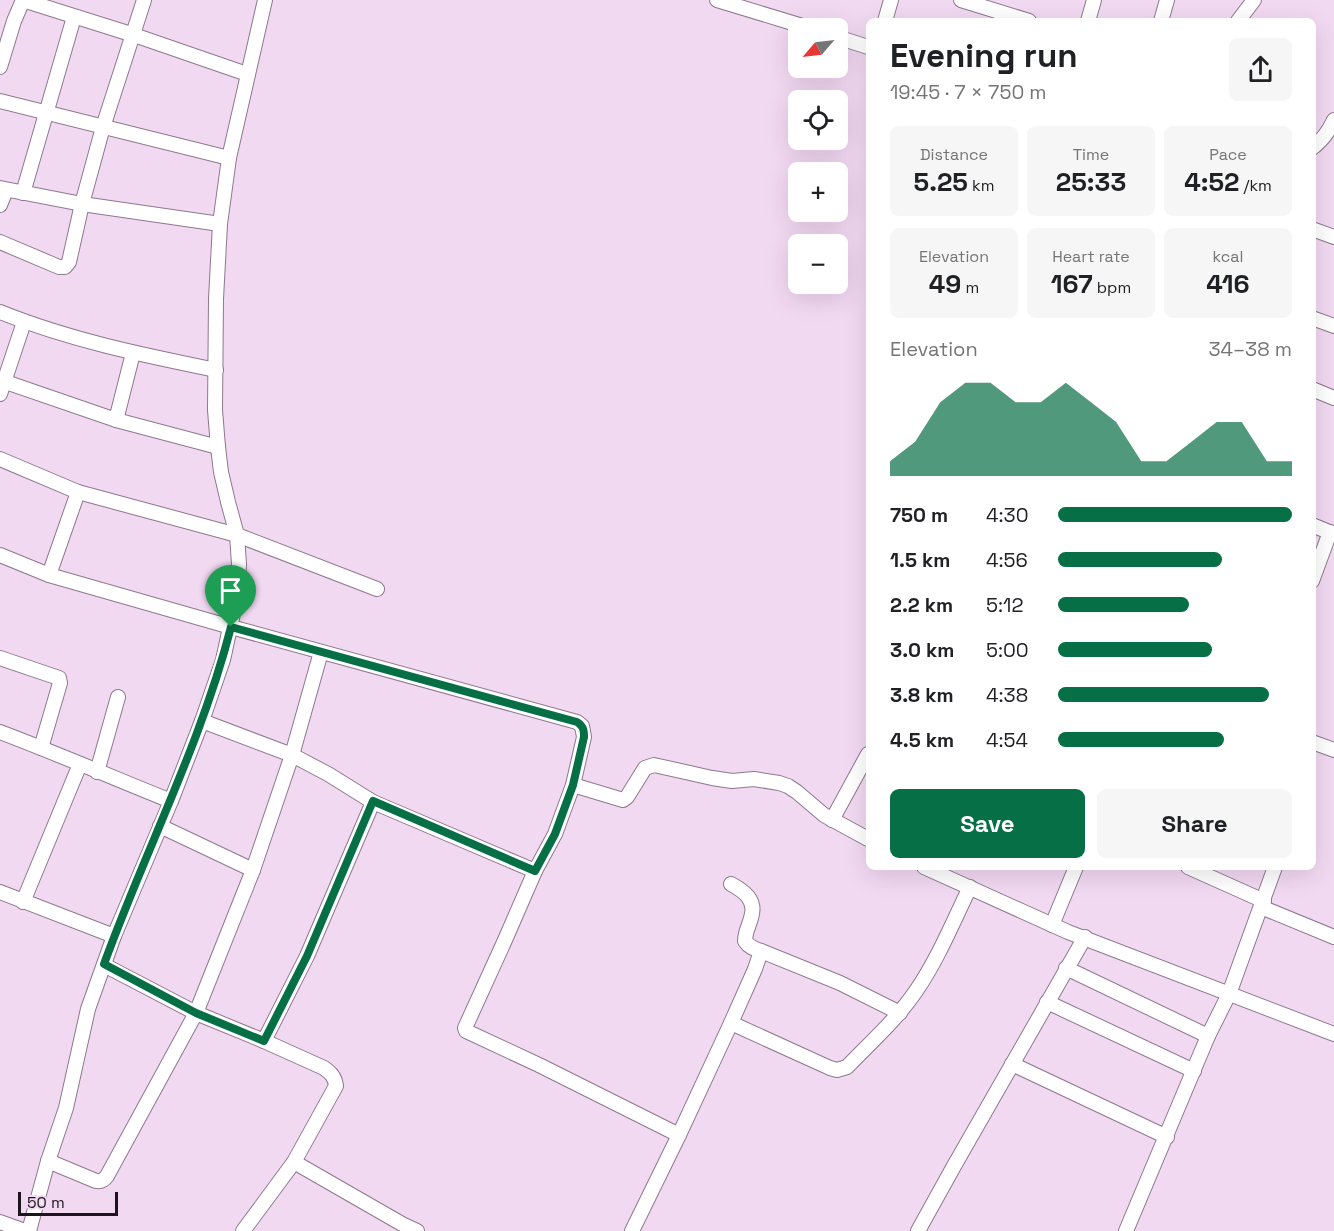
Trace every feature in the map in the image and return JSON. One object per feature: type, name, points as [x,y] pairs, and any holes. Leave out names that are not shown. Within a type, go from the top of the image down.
[{"type":"street","points":[[0,67],[23,0],[134,34],[247,74]]},
{"type":"street","points":[[0,242],[60,267],[65,267],[69,262],[103,128],[144,0]]},
{"type":"street","points":[[0,1222],[27,1231],[66,1108],[88,1009],[114,936],[202,721],[223,660],[231,627],[237,595],[239,564],[237,535],[228,502],[218,447],[215,410],[216,299],[220,224],[228,158],[265,0]]},
{"type":"street","points":[[717,0],[788,22]]},
{"type":"street","points":[[886,18],[891,0]]},
{"type":"street","points":[[961,0],[1019,18]]},
{"type":"street","points":[[1089,18],[1094,0]]},
{"type":"street","points":[[1162,18],[1167,0]]},
{"type":"street","points":[[1240,18],[1254,0]]},
{"type":"street","points":[[22,193],[74,17]]},
{"type":"street","points":[[848,41],[866,46]]},
{"type":"street","points":[[0,101],[228,158]]},
{"type":"street","points":[[1329,140],[1334,120]]},
{"type":"street","points":[[0,204],[3,189],[82,204],[220,224]]},
{"type":"street","points":[[1316,230],[1334,237]]},
{"type":"street","points":[[0,312],[24,322],[133,353],[216,370]]},
{"type":"street","points":[[1316,319],[1334,326]]},
{"type":"street","points":[[24,322],[1,385],[116,420],[218,447]]},
{"type":"street","points":[[116,420],[133,353]]},
{"type":"street","points":[[1316,391],[1334,398]]},
{"type":"street","points":[[0,459],[78,492],[237,535],[377,589]]},
{"type":"street","points":[[49,575],[78,492]]},
{"type":"street","points":[[1316,527],[1332,533],[1316,571]]},
{"type":"street","points":[[0,555],[49,575],[577,722],[582,726],[584,737],[573,785],[555,834],[535,871],[465,1030],[679,1135]]},
{"type":"street","points":[[48,1161],[96,1181],[104,1180],[196,1013],[253,870],[292,755],[321,652]]},
{"type":"street","points":[[0,658],[59,678],[60,683],[41,748]]},
{"type":"street","points":[[97,772],[118,696]]},
{"type":"street","points":[[202,721],[292,755],[373,801],[535,871]]},
{"type":"street","points":[[0,732],[171,801]]},
{"type":"street","points":[[1316,743],[1334,750]]},
{"type":"street","points":[[832,820],[866,758]]},
{"type":"street","points":[[23,902],[80,764]]},
{"type":"street","points":[[573,785],[623,800],[645,768],[654,765],[732,781],[754,780],[779,783],[789,786],[824,815],[866,838]]},
{"type":"street","points":[[264,1041],[307,956],[373,801]]},
{"type":"street","points":[[160,826],[253,870]]},
{"type":"street","points":[[931,870],[1052,925],[1334,1034]]},
{"type":"street","points":[[1052,925],[1075,870]]},
{"type":"street","points":[[1194,870],[1334,937]]},
{"type":"street","points":[[1126,1231],[1229,994],[1274,870]]},
{"type":"street","points":[[731,884],[745,892],[751,901],[752,914],[745,941],[748,946],[840,983],[900,1013]]},
{"type":"street","points":[[730,1023],[830,1068],[837,1070],[847,1067],[900,1013],[915,993],[928,972],[969,887]]},
{"type":"street","points":[[0,892],[114,936]]},
{"type":"street","points":[[918,1231],[1085,937]]},
{"type":"street","points":[[632,1231],[679,1135],[760,951]]},
{"type":"street","points":[[104,964],[196,1013],[264,1041],[333,1074],[336,1086],[294,1162],[243,1231]]},
{"type":"street","points":[[1066,968],[1209,1036]]},
{"type":"street","points":[[1047,1002],[1194,1071]]},
{"type":"street","points":[[1012,1064],[1167,1137]]},
{"type":"street","points":[[294,1162],[400,1228],[417,1231]]},
{"type":"route","points":[[231,627],[577,722],[584,729],[573,785],[555,834],[535,871],[373,801],[307,956],[264,1041],[196,1013],[104,964],[202,721],[223,660],[231,627]]}]
